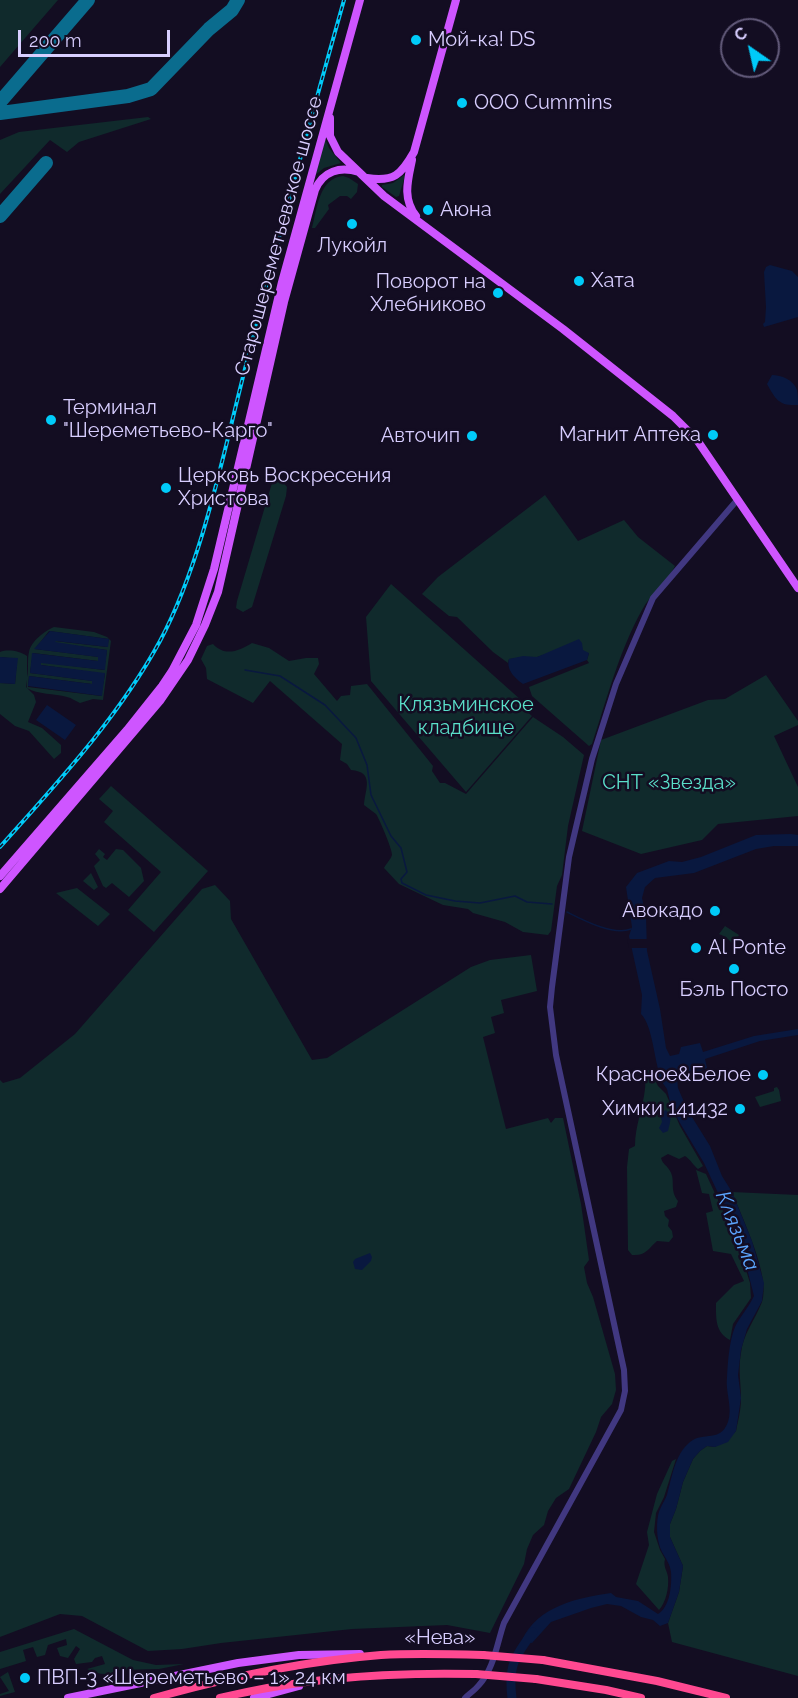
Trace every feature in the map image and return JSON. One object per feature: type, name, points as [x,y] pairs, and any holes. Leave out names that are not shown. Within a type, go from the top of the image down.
[{"type":"highway","name":"«Нева»","points":[[154,1698],[244,1674],[308,1663],[382,1655],[483,1655],[543,1660],[657,1681],[726,1698]]},
{"type":"highway","name":"«Нева»","points":[[220,1698],[251,1690],[327,1679],[430,1673],[536,1678],[641,1698]]},
{"type":"main road","name":"Старошереметьевское шоссе","points":[[0,876],[162,686],[196,625],[214,569],[282,282],[360,0]]},
{"type":"main road","points":[[419,221],[406,198],[406,187],[456,0]]},
{"type":"main road","points":[[331,102],[329,128],[333,143],[343,158],[392,202],[563,328],[673,416],[708,453],[798,588]]},
{"type":"main road","points":[[366,178],[383,179],[396,175],[414,152]]},
{"type":"main road","name":"Старошереметьевское шоссе","points":[[0,889],[160,701],[188,660],[218,592],[270,360],[315,190],[322,179],[338,170],[359,172]]},
{"type":"main road","points":[[69,1698],[238,1663],[311,1654],[382,1655]]},
{"type":"main road","points":[[254,1698],[327,1679]]},
{"type":"street","points":[[465,1698],[485,1678],[504,1623],[621,1410],[625,1391],[624,1370],[556,1055],[550,1007],[552,987],[569,857],[592,759],[616,684],[653,598],[738,499]]},
{"type":"green space","points":[[0,0],[58,0],[0,67]]},
{"type":"green space","points":[[148,117],[151,119],[79,142],[67,152],[50,140],[0,194],[0,140],[19,132]]},
{"type":"green space","points":[[325,138],[329,148],[341,163],[324,168],[314,176]]},
{"type":"green space","points":[[404,175],[399,196],[396,197],[382,187],[382,185],[393,183]]},
{"type":"green space","points":[[343,176],[358,184],[357,192],[351,199],[347,196],[340,196],[328,205],[329,209],[315,228],[312,228],[324,188],[335,178]]},
{"type":"green space","points":[[282,481],[287,487],[286,496],[252,607],[243,612],[236,608],[237,601],[272,483]]},
{"type":"green space","points":[[545,495],[578,541],[624,520],[638,537],[675,566],[645,604],[634,626],[614,676],[592,744],[589,746],[532,696],[529,687],[589,663],[587,660],[589,653],[553,652],[537,657],[509,659],[508,663],[493,652],[457,617],[449,616],[422,594],[438,577]]},
{"type":"green space","name":"Клязьминское кладбище","points":[[391,584],[521,700],[518,704],[532,716],[466,792],[371,681],[366,617]]},
{"type":"green space","points":[[54,627],[94,632],[107,637],[109,639],[111,641],[103,700],[93,699],[80,703],[69,697],[41,693],[27,688],[34,695],[36,702],[28,722],[42,728],[61,745],[61,753],[54,759],[29,731],[15,726],[0,714],[0,683],[15,684],[17,659],[1,657],[0,659],[0,652],[14,651],[27,656],[27,677],[28,655],[32,644]],"holes":[[[49,631],[109,639],[107,647],[55,641],[55,643],[107,650],[104,670],[41,662],[41,665],[105,674],[101,696],[28,687],[29,676],[92,684],[93,681],[30,673],[33,653],[98,661],[99,657],[35,649]]]},
{"type":"green space","points":[[252,643],[269,648],[289,661],[318,658],[319,664],[314,674],[337,701],[341,696],[350,695],[351,686],[367,684],[433,766],[432,771],[440,783],[445,783],[466,794],[533,717],[563,737],[584,755],[568,826],[562,875],[557,886],[551,931],[548,935],[523,932],[505,922],[473,913],[468,909],[443,905],[399,884],[384,868],[392,855],[383,828],[376,814],[364,805],[366,778],[358,771],[351,770],[340,760],[342,744],[270,681],[253,703],[207,679],[206,668],[201,659],[207,646],[213,644],[227,652]]},
{"type":"green space","name":"СНТ «Звезда»","points":[[766,675],[798,721],[798,725],[774,736],[798,787],[798,816],[718,824],[702,840],[641,854],[582,831],[601,740],[708,700],[725,699]]},
{"type":"green space","points":[[111,786],[208,871],[154,932],[128,910],[161,872],[104,822],[113,811],[99,799]]},
{"type":"green space","points":[[99,849],[105,854],[103,857],[107,860],[116,849],[123,850],[141,868],[144,881],[129,897],[112,883],[106,888],[103,886],[94,866],[100,860],[95,854]]},
{"type":"green space","points":[[91,873],[98,887],[94,890],[83,881]]},
{"type":"green space","points":[[215,885],[230,901],[231,919],[312,1060],[327,1058],[471,967],[490,960],[531,955],[537,991],[501,1000],[504,1013],[491,1017],[495,1033],[483,1037],[506,1129],[548,1118],[551,1123],[555,1118],[563,1118],[581,1204],[589,1260],[584,1267],[587,1283],[615,1374],[616,1390],[612,1404],[601,1417],[569,1489],[556,1498],[548,1511],[544,1525],[533,1535],[524,1564],[490,1633],[447,1625],[352,1629],[148,1651],[82,1616],[60,1614],[0,1637],[0,1080],[3,1083],[20,1078],[75,1034],[202,889]]},
{"type":"green space","points":[[77,888],[110,914],[98,926],[56,893]]},
{"type":"green space","points":[[725,926],[739,935],[733,944],[719,934]]},
{"type":"green space","points":[[644,1070],[650,1070],[658,1086],[666,1094],[680,1126],[703,1166],[698,1169],[685,1156],[679,1159],[668,1154],[661,1158],[672,1175],[674,1193],[678,1201],[676,1207],[664,1211],[673,1237],[669,1242],[657,1241],[644,1253],[632,1255],[628,1250],[627,1167],[629,1149],[635,1146],[644,1096]]},
{"type":"green space","points":[[777,1087],[781,1101],[760,1107],[755,1097],[774,1091]]},
{"type":"green space","points":[[696,1170],[706,1174],[737,1241],[750,1283],[751,1298],[733,1324],[730,1340],[719,1329],[716,1319],[716,1303],[734,1285],[744,1281],[731,1254],[713,1251],[706,1213],[713,1211],[709,1194],[702,1193]]},
{"type":"green space","points":[[732,1192],[798,1195],[798,1676],[672,1642],[668,1623],[679,1592],[683,1566],[670,1537],[670,1524],[693,1459],[707,1446],[715,1447],[736,1431],[741,1403],[742,1346],[762,1302],[764,1291],[763,1278],[754,1247]]},
{"type":"green space","points":[[676,1459],[664,1497],[656,1513],[654,1532],[665,1559],[664,1564],[668,1575],[665,1599],[659,1610],[636,1584],[649,1545],[647,1532],[657,1494],[672,1461]]},
{"type":"green space","points":[[74,1629],[133,1660],[156,1665],[184,1664],[159,1669],[99,1673],[87,1669],[105,1664],[102,1656],[95,1658],[92,1662],[76,1664],[74,1659],[80,1649],[76,1646],[68,1658],[60,1656],[57,1648],[67,1645],[66,1639],[48,1645],[45,1655],[37,1657],[33,1647],[23,1650],[26,1661],[0,1669],[0,1652]]},
{"type":"green space","points":[[8,1672],[15,1692],[0,1696],[9,1691],[0,1677]]},
{"type":"water","points":[[770,265],[792,271],[798,277],[798,317],[764,327],[766,307],[764,272]]},
{"type":"water","points":[[772,375],[783,377],[793,383],[797,390],[798,405],[782,403],[776,398],[767,384]]},
{"type":"water","points":[[50,631],[109,639],[108,647],[55,642],[107,650],[105,670],[41,663],[41,665],[105,673],[102,696],[28,686],[29,676],[92,684],[92,681],[30,673],[32,653],[98,661],[98,657],[34,649]]},
{"type":"water","points":[[579,639],[583,650],[589,653],[587,660],[523,684],[510,670],[509,659],[523,656],[537,657]]},
{"type":"water","points":[[0,657],[18,658],[15,684],[0,683]]},
{"type":"water","points":[[47,705],[76,725],[65,740],[36,720]]},
{"type":"water","points":[[756,835],[798,835],[798,846],[756,849],[694,873],[655,878],[645,887],[642,898],[646,916],[647,951],[666,1048],[670,1056],[679,1054],[681,1047],[700,1043],[703,1052],[754,1036],[798,1029],[798,1035],[760,1041],[705,1059],[707,1068],[691,1075],[687,1072],[677,1077],[678,1088],[687,1109],[710,1146],[722,1176],[732,1192],[752,1241],[764,1283],[762,1301],[747,1329],[741,1350],[738,1375],[741,1398],[736,1431],[728,1442],[715,1447],[707,1446],[700,1451],[693,1459],[683,1482],[670,1524],[670,1537],[683,1566],[679,1592],[668,1623],[660,1626],[653,1620],[641,1617],[621,1606],[607,1604],[551,1622],[532,1643],[522,1640],[529,1628],[548,1612],[585,1598],[611,1593],[616,1597],[638,1601],[658,1614],[662,1611],[668,1601],[671,1572],[658,1539],[659,1513],[667,1495],[677,1459],[685,1447],[695,1439],[716,1435],[725,1428],[728,1422],[730,1411],[727,1382],[731,1339],[735,1327],[754,1296],[741,1245],[704,1163],[680,1123],[671,1106],[667,1089],[657,1075],[659,1072],[648,1025],[641,1014],[642,995],[629,936],[632,927],[626,887],[637,873],[669,861],[682,862],[701,857]]},
{"type":"water","points":[[666,1110],[670,1115],[670,1122],[668,1131],[663,1133],[659,1128],[662,1122],[660,1113]]},
{"type":"water","points":[[370,1253],[371,1261],[362,1270],[355,1269],[353,1262],[355,1259]]},
{"type":"pier","points":[[627,939],[650,939],[650,948],[629,948]]},
{"type":"waterway","points":[[245,670],[280,676],[325,705],[356,738],[367,765],[371,795],[391,836],[401,848],[407,872],[401,879],[402,883],[426,895],[455,901],[480,903],[515,896],[527,902],[552,904]]},
{"type":"waterway","points":[[567,912],[607,929],[624,931],[631,929]]},
{"type":"waterway","name":"Клязьма","points":[[512,1698],[511,1678],[514,1663],[521,1648],[533,1632]]},
{"type":"taxiway","points":[[0,102],[88,0]]},
{"type":"taxiway","points":[[0,113],[128,96],[151,89],[209,29],[232,10],[238,0]]},
{"type":"taxiway","points":[[0,216],[46,163]]},
{"type":"railway","points":[[0,847],[65,774],[106,723],[143,669],[175,610],[200,542],[220,470],[344,0]]},
{"type":"place","name":"Мой-ка! DS","points":[[416,40]]},
{"type":"place","name":"OOO Cummins","points":[[462,103]]},
{"type":"place","name":"Аюна","points":[[428,210]]},
{"type":"place","name":"Лукойл","points":[[352,224]]},
{"type":"place","name":"Хата","points":[[579,281]]},
{"type":"place","name":"Поворот на Хлебниково","points":[[498,293]]},
{"type":"place","name":"Терминал \"Шереметьево-Карго\"","points":[[51,420]]},
{"type":"place","name":"Магнит Аптека","points":[[713,435]]},
{"type":"place","name":"Авточип","points":[[472,436]]},
{"type":"place","name":"Церковь Воскресения Христова","points":[[166,488]]},
{"type":"place","name":"Авокадо","points":[[715,911]]},
{"type":"place","name":"Al Ponte","points":[[696,948]]},
{"type":"place","name":"Бэль Посто","points":[[734,969]]},
{"type":"place","name":"Красное&Белое","points":[[763,1075]]},
{"type":"place","name":"Химки 141432","points":[[740,1109]]},
{"type":"place","name":"ПВП-3 «Шереметьево – 1» 24 км","points":[[25,1678]]}]
